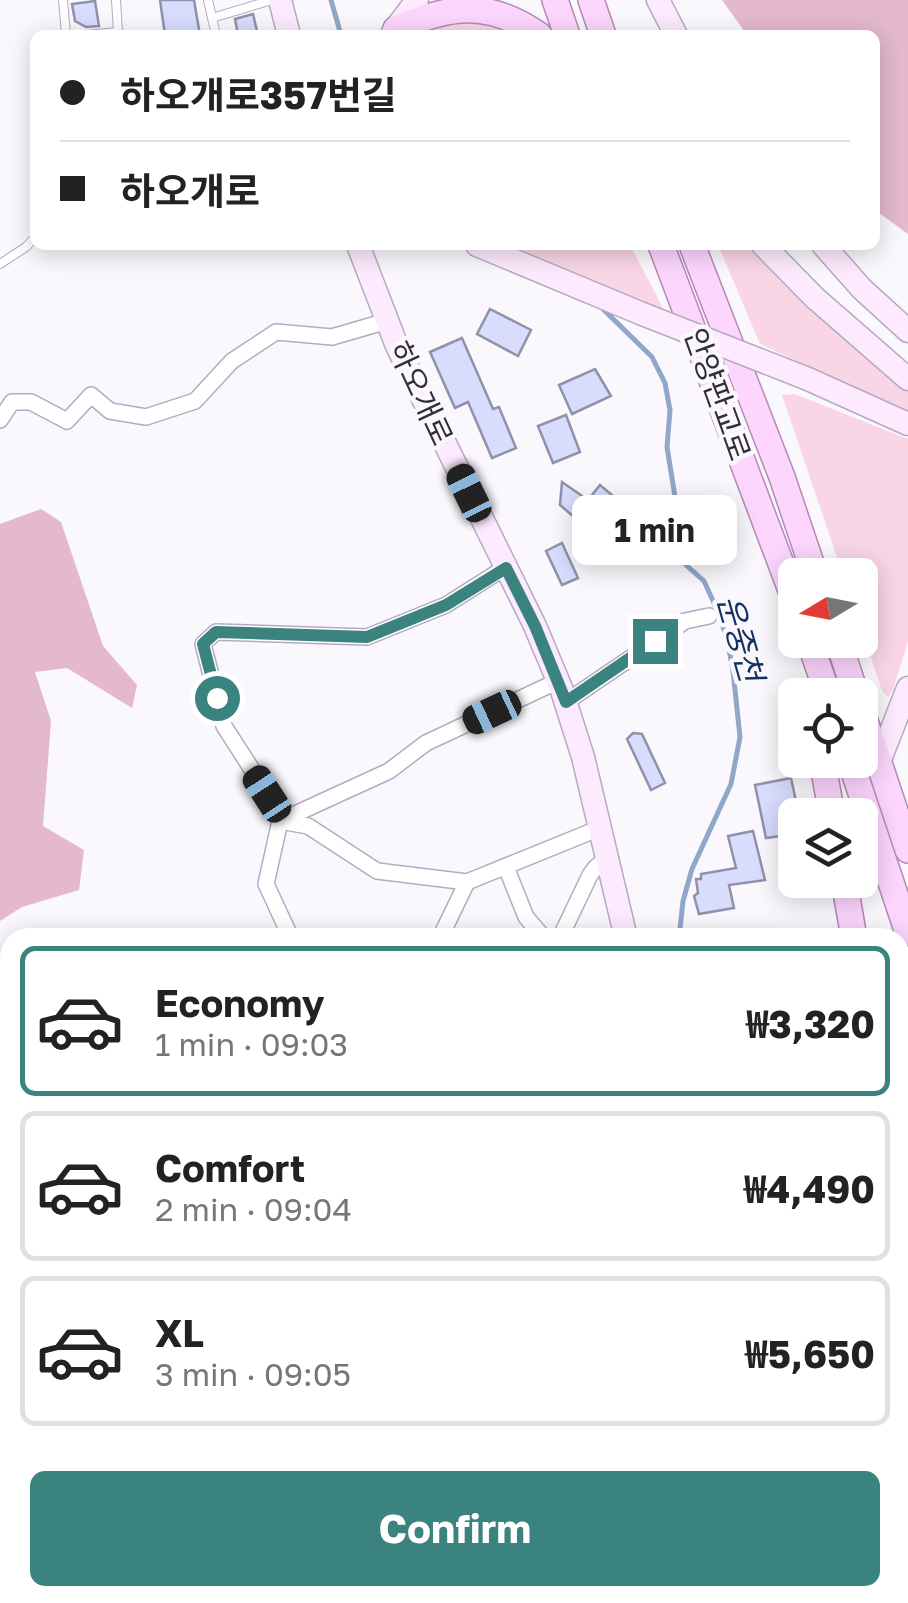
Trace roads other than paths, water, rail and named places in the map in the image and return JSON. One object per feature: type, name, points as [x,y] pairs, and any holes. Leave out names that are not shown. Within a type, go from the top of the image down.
[{"type":"main road","points":[[556,0],[565,30]]},
{"type":"main road","points":[[591,0],[602,30]]},
{"type":"main road","points":[[398,30],[444,10],[476,7],[511,16],[532,30]]},
{"type":"main road","name":"안양판교로","points":[[663,250],[779,558]]},
{"type":"main road","name":"안양판교로","points":[[694,250],[810,558]]},
{"type":"main road","points":[[878,759],[908,850]]},
{"type":"main road","points":[[856,778],[906,928]]},
{"type":"main road","points":[[847,898],[852,928]]},
{"type":"street","points":[[280,0],[289,30]]},
{"type":"street","points":[[394,30],[417,0]]},
{"type":"street","points":[[658,0],[673,30]]},
{"type":"street","name":"하오개로","points":[[360,250],[388,321],[562,691],[584,757],[624,928]]},
{"type":"street","points":[[490,250],[808,379],[908,424]]},
{"type":"street","points":[[767,250],[908,379]]},
{"type":"street","points":[[828,250],[862,290],[908,331]]},
{"type":"street","points":[[0,420],[12,402],[31,402],[66,422],[91,395],[110,411],[146,417],[195,401],[232,360],[276,332],[332,337],[388,321]]},
{"type":"street","points":[[286,928],[266,884],[280,821],[224,726],[203,644],[216,632],[367,637],[446,605],[506,568]]},
{"type":"street","points":[[280,821],[388,771],[426,743],[562,691],[685,621],[708,616]]},
{"type":"street","points":[[879,762],[908,688]]},
{"type":"street","points":[[280,821],[308,826],[377,872],[467,882],[600,828]]},
{"type":"street","points":[[565,928],[596,866],[608,859]]},
{"type":"street","points":[[506,867],[526,917],[535,928]]},
{"type":"street","points":[[445,928],[467,882]]},
{"type":"lane","points":[[63,0],[66,30]]},
{"type":"lane","points":[[116,0],[118,30]]},
{"type":"lane","points":[[208,0],[215,30]]},
{"type":"lane","points":[[212,18],[272,0]]},
{"type":"lane","points":[[0,264],[30,243]]},
{"type":"waterway","name":"운중천","points":[[331,0],[340,30]]},
{"type":"waterway","name":"운중천","points":[[604,310],[652,357],[665,383],[670,410],[667,447],[686,565],[704,581],[714,603],[727,638],[733,671],[740,737],[731,784],[692,869],[680,928]]}]
